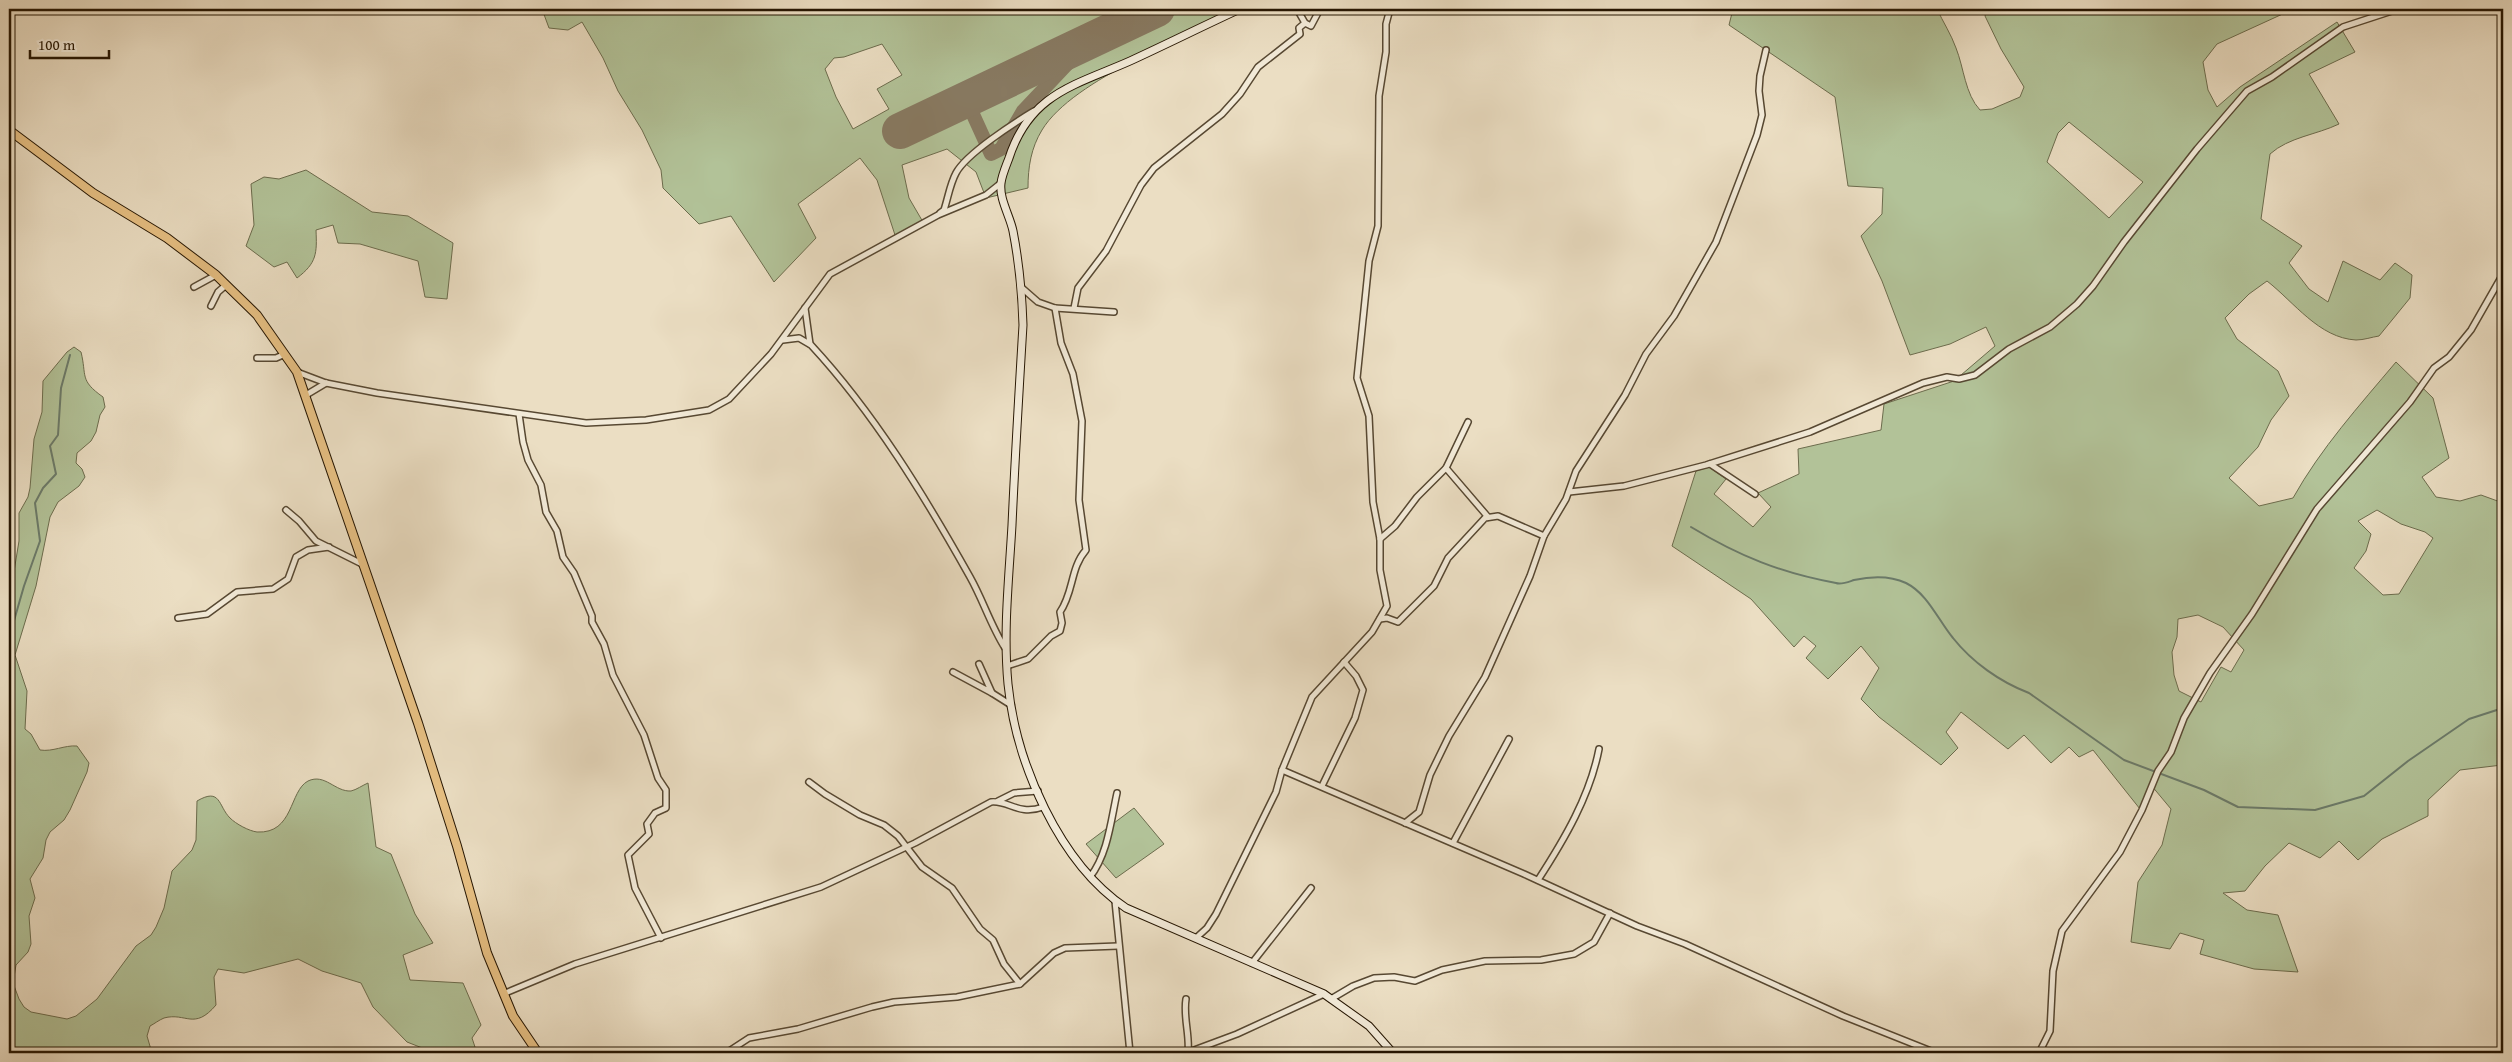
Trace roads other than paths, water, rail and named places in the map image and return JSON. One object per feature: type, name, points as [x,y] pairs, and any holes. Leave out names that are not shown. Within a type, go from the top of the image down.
[{"type":"main road","points":[[1240,9],[1128,62],[1084,79],[1055,96],[1037,110],[1013,146],[1001,183],[1013,231],[1022,288],[1023,325],[1007,651],[1011,704],[1020,743],[1043,807],[1066,848],[1090,877],[1115,901],[1164,926],[1196,938],[1328,996],[1369,1026],[1393,1053]]},
{"type":"main road","points":[[9,130],[93,193],[167,238],[216,275],[257,315],[286,353],[297,372],[365,566],[455,839],[487,953],[503,994],[525,1036],[538,1053]]},
{"type":"street","points":[[1297,9],[1305,23],[1312,26],[1320,9]]},
{"type":"street","points":[[1196,938],[1207,928],[1216,914],[1276,792],[1282,770],[1312,697],[1372,632],[1387,606],[1388,599],[1380,570],[1380,539],[1373,502],[1369,416],[1357,378],[1369,261],[1378,226],[1380,96],[1386,52],[1386,24],[1390,9]]},
{"type":"street","points":[[1569,492],[1624,486],[1710,464],[1810,432],[1923,383],[1947,377],[1959,379],[1974,375],[2009,349],[2050,326],[2077,304],[2093,286],[2135,228],[2247,91],[2343,27],[2398,9]]},
{"type":"street","points":[[1074,308],[1078,288],[1106,252],[1144,180],[1154,168],[1222,114],[1240,94],[1258,67],[1300,34],[1299,28],[1305,23]]},
{"type":"street","points":[[1405,822],[1419,812],[1430,775],[1449,736],[1485,677],[1530,576],[1544,536],[1569,492],[1576,471],[1625,395],[1646,354],[1674,316],[1716,242],[1760,126],[1762,115],[1759,91],[1760,76],[1766,50]]},
{"type":"street","points":[[938,216],[944,210],[954,179],[963,162],[1018,120],[1037,110]]},
{"type":"street","points":[[297,372],[326,383],[586,423],[646,420],[709,410],[730,399],[783,340],[822,282],[842,266],[938,216],[986,195],[1001,183]]},
{"type":"street","points":[[2039,1053],[2050,1031],[2052,971],[2062,931],[2120,852],[2142,810],[2158,771],[2171,752],[2184,718],[2210,673],[2252,614],[2317,509],[2410,402],[2434,368],[2449,357],[2471,330],[2503,274]]},
{"type":"street","points":[[194,287],[216,275]]},
{"type":"street","points":[[211,306],[218,292],[226,285]]},
{"type":"street","points":[[1022,288],[1038,302],[1055,308],[1114,312]]},
{"type":"street","points":[[805,307],[808,335],[811,344],[862,406],[925,500],[971,578],[1007,651]]},
{"type":"street","points":[[1007,666],[1028,659],[1051,636],[1060,631],[1062,623],[1060,612],[1069,600],[1074,570],[1086,550],[1079,500],[1082,421],[1073,374],[1061,343],[1055,308]]},
{"type":"street","points":[[783,340],[799,338],[811,344]]},
{"type":"street","points":[[257,358],[276,358],[286,353]]},
{"type":"street","points":[[306,395],[326,383]]},
{"type":"street","points":[[519,414],[525,451],[541,485],[546,512],[557,531],[563,557],[576,578],[592,616],[592,622],[604,644],[613,675],[644,735],[658,778],[668,795],[666,808],[651,816],[646,824],[649,834],[628,855],[635,888],[661,938]]},
{"type":"street","points":[[1380,539],[1395,526],[1417,497],[1446,468],[1468,422]]},
{"type":"street","points":[[1710,464],[1755,494]]},
{"type":"street","points":[[1446,468],[1488,517]]},
{"type":"street","points":[[286,510],[299,521],[316,541],[355,558],[365,566]]},
{"type":"street","points":[[1380,619],[1387,618],[1398,622],[1420,602],[1434,586],[1448,558],[1488,517],[1498,516],[1544,536]]},
{"type":"street","points":[[178,618],[207,614],[237,592],[273,589],[288,579],[296,558],[308,550],[329,547]]},
{"type":"street","points":[[1322,786],[1355,718],[1363,690],[1356,676],[1344,662]]},
{"type":"street","points":[[980,664],[992,692]]},
{"type":"street","points":[[953,672],[1011,704]]},
{"type":"street","points":[[1453,844],[1509,739]]},
{"type":"street","points":[[1538,880],[1558,850],[1586,795],[1599,749]]},
{"type":"street","points":[[1282,770],[1538,880],[1636,926],[1685,944],[1725,964],[1858,1022],[1936,1053]]},
{"type":"street","points":[[809,782],[824,794],[860,815],[884,825],[908,846],[922,867],[952,888],[980,929],[993,940],[1004,964],[1020,984]]},
{"type":"street","points":[[503,994],[575,964],[821,887],[908,846],[991,802],[1020,792],[1038,791]]},
{"type":"street","points":[[1090,877],[1097,868],[1103,851],[1117,793]]},
{"type":"street","points":[[998,801],[1012,808],[1026,810],[1043,807]]},
{"type":"street","points":[[1252,963],[1311,888]]},
{"type":"street","points":[[1115,901],[1130,1053]]},
{"type":"street","points":[[1187,1053],[1374,978],[1394,977],[1415,980],[1442,970],[1485,961],[1541,960],[1574,954],[1594,942],[1610,913]]},
{"type":"street","points":[[726,1053],[749,1038],[798,1029],[872,1007],[894,1002],[957,997],[1020,984],[1059,950],[1072,946],[1118,946]]},
{"type":"street","points":[[1186,999],[1185,1018],[1190,1042],[1187,1053]]},
{"type":"waterway","points":[[9,638],[24,586],[40,541],[35,503],[43,488],[56,474],[50,446],[58,435],[61,388],[70,355]]},
{"type":"waterway","points":[[1691,527],[1743,555],[1779,569],[1816,579],[1838,584],[1880,577],[1906,583],[1927,600],[1961,647],[1997,677],[2029,693],[2124,760],[2204,790],[2238,807],[2315,810],[2364,796],[2408,761],[2469,719],[2503,708]]}]
